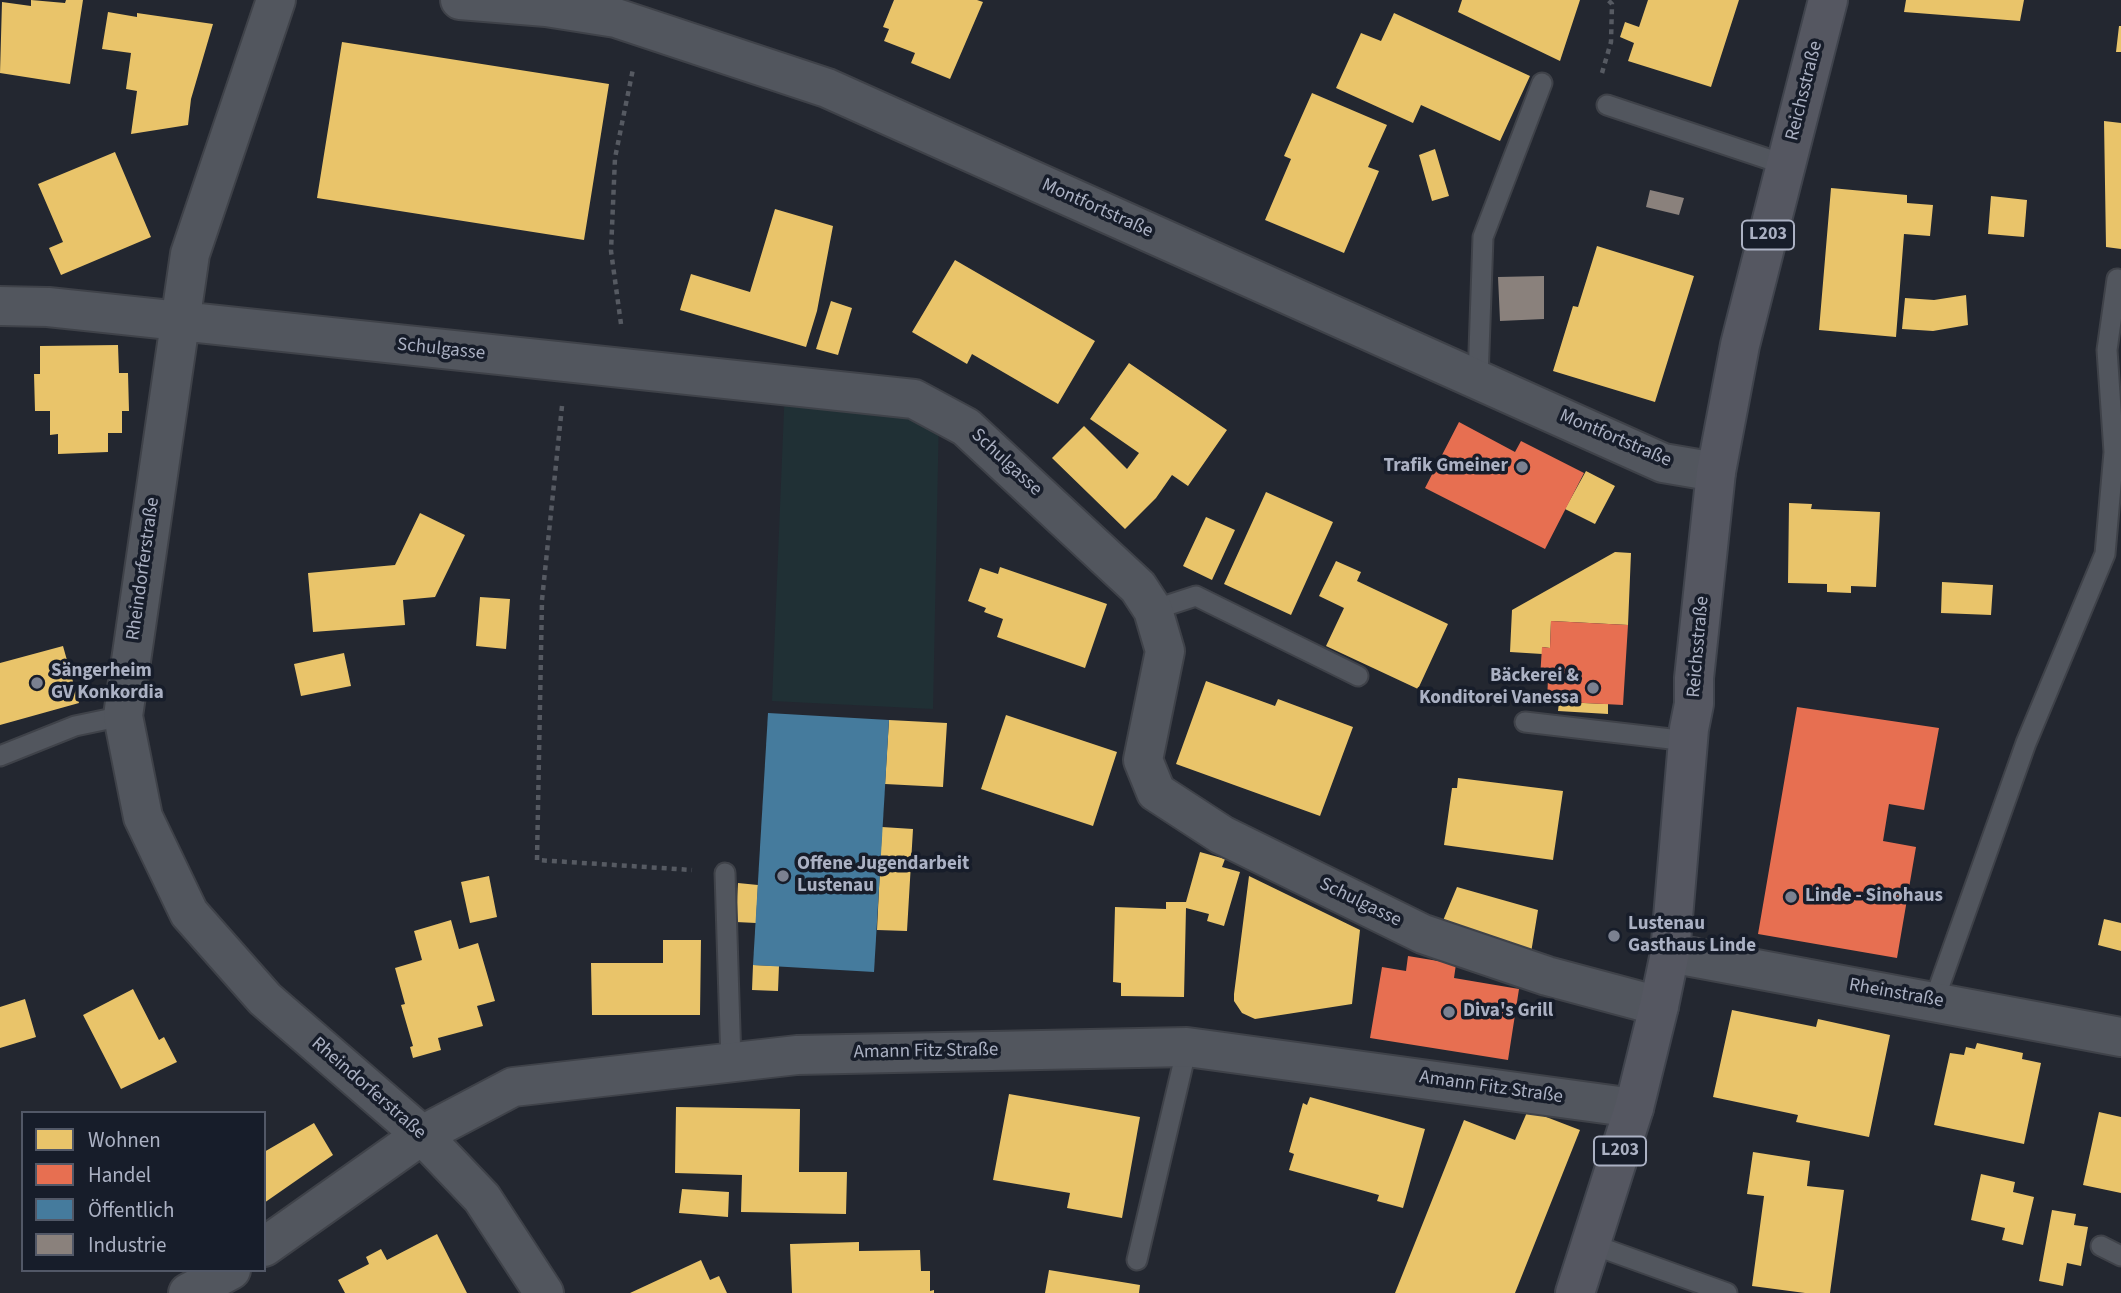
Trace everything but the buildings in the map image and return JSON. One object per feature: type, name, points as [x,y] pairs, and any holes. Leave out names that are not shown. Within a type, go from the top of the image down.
[{"type":"main road","name":"Reichsstraße","points":[[1575,1293],[1634,1108],[1670,953],[1688,741],[1716,472],[1740,345],[1828,0]]},
{"type":"street","name":"Rheindorferstraße","points":[[276,0],[190,254],[123,716],[143,817],[189,913],[265,999],[422,1135],[482,1198],[544,1293]]},
{"type":"street","name":"Montfortstraße","points":[[460,0],[547,4],[616,18],[827,88],[1663,463],[1716,472]]},
{"type":"street","name":"Schulgasse","points":[[0,306],[48,307],[914,399],[966,427],[996,453],[1138,587],[1153,610],[1165,651],[1143,760],[1156,792],[1222,835],[1423,934],[1547,976],[1659,1006]]},
{"type":"street","name":"Rheinstraße","points":[[1670,953],[2121,1037]]},
{"type":"street","name":"Amann Fitz Straße","points":[[266,1246],[422,1135],[513,1087],[797,1055],[1186,1047],[1634,1108]]},
{"type":"street","points":[[188,1293],[227,1272]]},
{"type":"lane","points":[[1478,379],[1483,237],[1542,83]]},
{"type":"lane","points":[[1607,105],[1786,165]]},
{"type":"lane","points":[[1934,1001],[2026,743],[2105,554],[2114,452],[2107,350],[2117,279]]},
{"type":"lane","points":[[1153,610],[1196,596],[1358,676]]},
{"type":"lane","points":[[0,757],[75,726],[123,716]]},
{"type":"lane","points":[[1525,722],[1688,741]]},
{"type":"lane","points":[[725,873],[731,1062]]},
{"type":"lane","points":[[1137,1260],[1186,1047]]},
{"type":"lane","points":[[1591,1244],[1727,1293]]},
{"type":"lane","points":[[2101,1246],[2121,1256]]},
{"type":"path","points":[[1607,105],[1598,84],[1611,42],[1612,4],[1608,0]]},
{"type":"path","points":[[628,370],[611,251],[615,159],[634,63]]},
{"type":"path","points":[[566,363],[542,600],[537,860],[725,873]]},
{"type":"shaded area","points":[[785,386],[939,412],[933,709],[772,701]]},
{"type":"place","name":"Trafik Gmeiner","points":[[1522,467]]},
{"type":"place","name":"Sängerheim GV Konkordia","points":[[37,683]]},
{"type":"place","name":"Bäckerei & Konditorei Vanessa","points":[[1593,688]]},
{"type":"place","name":"Offene Jugendarbeit Lustenau","points":[[783,876]]},
{"type":"place","name":"Linde - Sinohaus","points":[[1791,897]]},
{"type":"place","name":"Lustenau Gasthaus Linde","points":[[1614,936]]},
{"type":"place","name":"Diva's Grill","points":[[1449,1012]]}]
